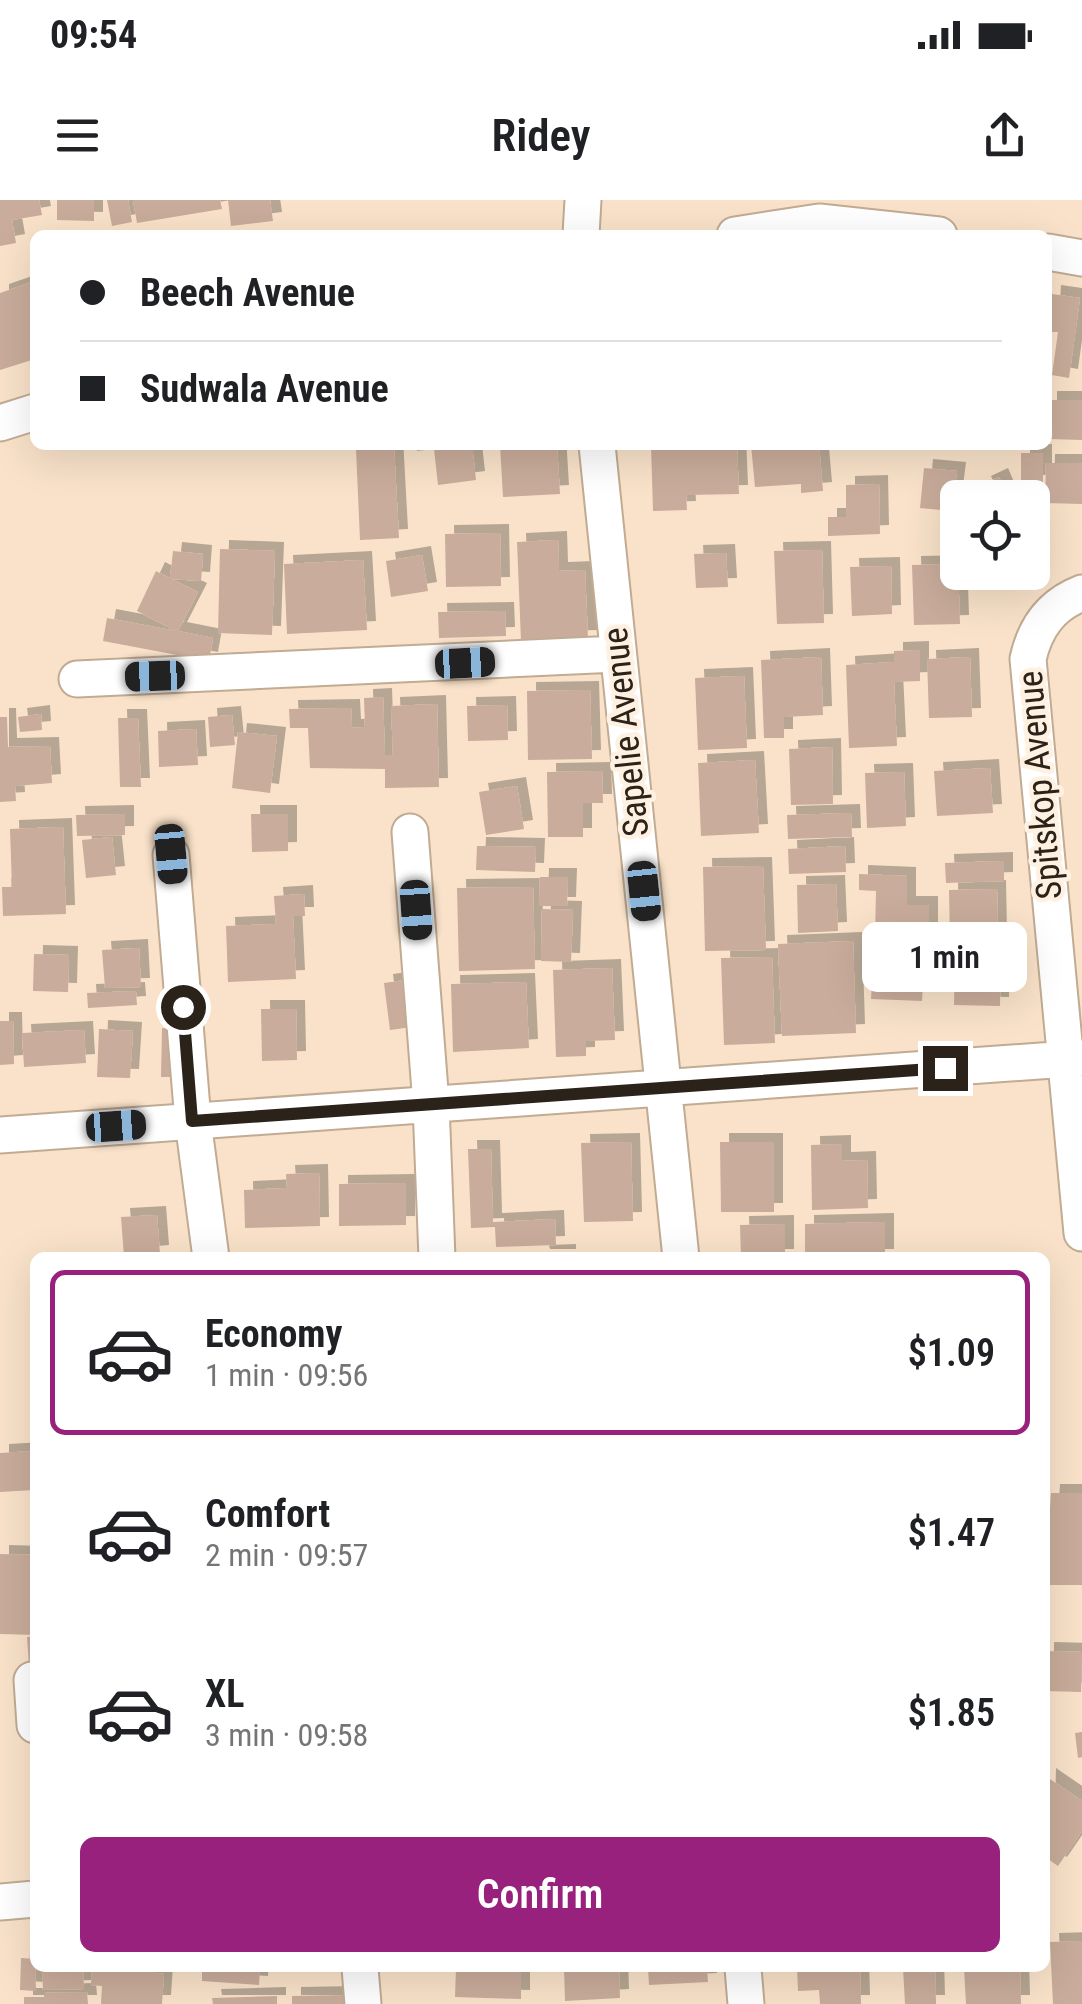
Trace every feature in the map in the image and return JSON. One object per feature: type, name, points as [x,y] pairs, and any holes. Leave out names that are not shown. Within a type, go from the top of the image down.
[{"type":"street","points":[[581,230],[583,200]]},
{"type":"street","points":[[768,230],[820,222],[893,230]]},
{"type":"street","points":[[1052,253],[1082,258]]},
{"type":"street","points":[[0,424],[30,414]]},
{"type":"street","name":"Sapelie Avenue","points":[[597,450],[680,1252]]},
{"type":"street","name":"Spitskop Avenue","points":[[1082,593],[1056,607],[1041,624],[1028,658],[1073,1059],[1082,1233]]},
{"type":"street","points":[[77,679],[617,654]]},
{"type":"street","points":[[410,832],[431,1104],[437,1252]]},
{"type":"street","points":[[171,854],[192,1121],[210,1252]]},
{"type":"street","points":[[0,1134],[1073,1059]]},
{"type":"street","points":[[0,1902],[30,1899]]},
{"type":"street","points":[[360,1972],[363,2004]]},
{"type":"street","points":[[743,1972],[746,2004]]},
{"type":"building","points":[[0,200],[39,200],[42,215],[12,220],[16,243],[0,246]]},
{"type":"building","points":[[57,200],[94,200],[94,221],[57,220]]},
{"type":"building","points":[[107,200],[128,200],[132,222],[112,226]]},
{"type":"building","points":[[133,200],[220,200],[222,209],[137,223]]},
{"type":"building","points":[[228,200],[270,200],[273,221],[231,226]]},
{"type":"building","points":[[30,283],[30,361],[0,370],[0,293]]},
{"type":"building","points":[[1052,294],[1080,298],[1069,378],[1052,375],[1058,332],[1052,332]]},
{"type":"building","points":[[1052,400],[1082,400],[1082,440],[1052,439]]},
{"type":"building","points":[[356,450],[394,450],[399,538],[360,540]]},
{"type":"building","points":[[434,450],[473,450],[476,480],[438,485]]},
{"type":"building","points":[[500,450],[557,450],[560,494],[503,497]]},
{"type":"building","points":[[651,450],[737,450],[739,494],[686,495],[687,510],[653,511]]},
{"type":"building","points":[[751,450],[819,450],[823,491],[801,493],[801,484],[755,487]]},
{"type":"building","points":[[1021,453],[1043,453],[1043,480],[1021,480]]},
{"type":"building","points":[[1046,463],[1082,463],[1082,504],[1050,503],[1050,480],[1046,480]]},
{"type":"building","points":[[924,468],[957,471],[956,480],[940,480],[940,510],[920,508]]},
{"type":"building","points":[[879,484],[880,534],[828,536],[828,517],[846,517],[846,485]]},
{"type":"building","points":[[500,533],[501,586],[446,587],[445,534]]},
{"type":"building","points":[[558,540],[559,571],[585,570],[588,639],[521,641],[517,542]]},
{"type":"building","points":[[220,549],[275,551],[272,635],[218,633]]},
{"type":"building","points":[[822,550],[824,623],[777,624],[774,551]]},
{"type":"building","points":[[173,551],[203,554],[201,581],[171,579],[198,592],[178,631],[213,638],[209,661],[103,641],[107,618],[176,631],[137,611],[156,571],[170,578]]},
{"type":"building","points":[[726,553],[728,587],[696,588],[694,554]]},
{"type":"building","points":[[422,555],[428,591],[391,597],[386,561]]},
{"type":"building","points":[[363,560],[367,630],[287,634],[284,564]]},
{"type":"building","points":[[940,564],[940,590],[959,590],[960,624],[914,625],[912,565]]},
{"type":"building","points":[[891,566],[892,614],[852,616],[850,567]]},
{"type":"building","points":[[505,611],[506,636],[439,638],[438,612]]},
{"type":"building","points":[[920,650],[920,681],[894,682],[897,746],[849,748],[846,665],[894,662],[894,651]]},
{"type":"building","points":[[821,657],[823,715],[784,717],[784,738],[764,738],[761,660]]},
{"type":"building","points":[[970,657],[972,717],[929,718],[927,659]]},
{"type":"building","points":[[744,676],[747,748],[698,750],[695,678]]},
{"type":"building","points":[[590,690],[592,759],[528,760],[527,691]]},
{"type":"building","points":[[383,697],[385,755],[393,755],[391,706],[437,704],[439,787],[385,788],[385,769],[310,768],[308,728],[290,728],[289,709],[351,708],[352,728],[365,727],[364,698]]},
{"type":"building","points":[[507,705],[508,740],[468,741],[467,706]]},
{"type":"building","points":[[41,714],[42,730],[20,732],[18,717]]},
{"type":"building","points":[[232,715],[235,745],[210,747],[208,717]]},
{"type":"building","points":[[0,717],[7,717],[8,747],[50,746],[52,783],[15,786],[16,801],[0,802]]},
{"type":"building","points":[[118,718],[138,718],[141,787],[120,787]]},
{"type":"building","points":[[196,729],[198,765],[159,767],[158,731]]},
{"type":"building","points":[[238,732],[277,736],[270,793],[232,788]]},
{"type":"building","points":[[832,747],[833,804],[791,805],[789,749]]},
{"type":"building","points":[[755,760],[759,833],[701,836],[698,763]]},
{"type":"building","points":[[990,768],[993,813],[937,816],[934,771]]},
{"type":"building","points":[[602,771],[603,803],[583,803],[583,837],[548,837],[547,772]]},
{"type":"building","points":[[904,772],[906,826],[867,828],[865,773]]},
{"type":"building","points":[[517,786],[524,829],[486,835],[479,792]]},
{"type":"building","points":[[851,813],[852,837],[788,839],[787,815]]},
{"type":"building","points":[[125,814],[125,835],[77,836],[76,815]]},
{"type":"building","points":[[251,814],[288,814],[288,851],[252,852]]},
{"type":"building","points":[[63,827],[66,914],[3,916],[2,887],[12,887],[10,829]]},
{"type":"building","points":[[112,837],[116,875],[86,878],[82,840]]},
{"type":"building","points":[[477,846],[536,847],[535,872],[476,870]]},
{"type":"building","points":[[845,846],[846,872],[789,874],[788,849]]},
{"type":"building","points":[[1004,861],[1004,881],[946,883],[945,863]]},
{"type":"building","points":[[763,866],[766,950],[705,951],[703,867]]},
{"type":"building","points":[[859,874],[907,876],[907,905],[929,905],[929,937],[875,936],[876,891],[859,890]]},
{"type":"building","points":[[540,877],[568,877],[567,906],[539,906]]},
{"type":"building","points":[[836,884],[838,931],[798,933],[797,885]]},
{"type":"building","points":[[533,887],[535,969],[459,971],[457,888]]},
{"type":"building","points":[[997,889],[998,941],[950,943],[949,890]]},
{"type":"building","points":[[304,894],[305,916],[293,916],[296,979],[228,982],[226,926],[276,924],[274,896]]},
{"type":"building","points":[[542,909],[573,910],[571,962],[541,961]]},
{"type":"building","points":[[853,941],[856,1033],[782,1036],[778,944]]},
{"type":"building","points":[[139,948],[141,987],[105,988],[102,950]]},
{"type":"building","points":[[34,954],[69,955],[68,992],[33,991]]},
{"type":"building","points":[[772,957],[775,1043],[724,1045],[721,958]]},
{"type":"building","points":[[955,957],[1001,958],[1000,1006],[954,1005]]},
{"type":"building","points":[[873,964],[924,967],[922,1001],[871,999]]},
{"type":"building","points":[[612,968],[615,1040],[586,1041],[586,1056],[556,1057],[553,970]]},
{"type":"building","points":[[413,979],[419,1026],[390,1030],[384,983]]},
{"type":"building","points":[[526,982],[529,1048],[453,1052],[451,984]]},
{"type":"building","points":[[136,991],[137,1005],[88,1008],[87,993]]},
{"type":"building","points":[[261,1009],[296,1009],[297,1060],[262,1061]]},
{"type":"building","points":[[0,1021],[13,1021],[14,1064],[0,1065]]},
{"type":"building","points":[[162,1028],[179,1029],[178,1077],[161,1077]]},
{"type":"building","points":[[99,1029],[133,1031],[130,1078],[97,1077]]},
{"type":"building","points":[[84,1030],[86,1063],[24,1067],[22,1033]]},
{"type":"building","points":[[631,1142],[633,1221],[584,1222],[581,1143]]},
{"type":"building","points":[[720,1142],[774,1142],[774,1212],[721,1212]]},
{"type":"building","points":[[842,1144],[842,1161],[867,1160],[868,1208],[812,1210],[811,1145]]},
{"type":"building","points":[[468,1149],[491,1149],[493,1222],[555,1219],[556,1245],[496,1247],[495,1227],[471,1228]]},
{"type":"building","points":[[319,1173],[320,1226],[245,1228],[244,1190],[287,1188],[286,1174]]},
{"type":"building","points":[[406,1183],[406,1225],[339,1226],[339,1184]]},
{"type":"building","points":[[157,1215],[160,1252],[124,1252],[121,1217]]},
{"type":"building","points":[[885,1222],[885,1252],[805,1252],[805,1224]]},
{"type":"building","points":[[785,1224],[785,1252],[741,1252],[740,1225]]},
{"type":"building","points":[[30,1451],[30,1490],[0,1492],[0,1453]]},
{"type":"building","points":[[1051,1493],[1082,1493],[1082,1585],[1050,1585]]},
{"type":"building","points":[[0,1554],[30,1555],[30,1635],[0,1634]]},
{"type":"building","points":[[1050,1651],[1082,1652],[1081,1692],[1050,1691]]},
{"type":"building","points":[[1082,1732],[1082,1757],[1078,1758],[1075,1733]]},
{"type":"building","points":[[1050,1779],[1082,1801],[1082,1831],[1058,1866],[1050,1860]]},
{"type":"building","points":[[1082,1941],[1082,2004],[1053,2004],[1050,1942]]},
{"type":"building","points":[[21,1958],[30,1959],[36,1991],[20,1990]]},
{"type":"building","points":[[42,1972],[83,1972],[84,1989],[43,1990]]},
{"type":"building","points":[[92,1972],[164,1974],[162,2004],[101,2004],[102,1986],[91,1985]]},
{"type":"building","points":[[202,1972],[260,1972],[259,1985],[202,1981]]},
{"type":"building","points":[[456,1972],[521,1972],[521,1999],[455,1997]]},
{"type":"building","points":[[564,1972],[619,1972],[620,1998],[565,2001]]},
{"type":"building","points":[[648,1972],[707,1972],[708,1982],[649,1985]]},
{"type":"building","points":[[797,1972],[860,1972],[861,2004],[820,2004],[819,1990],[798,1991]]},
{"type":"building","points":[[903,1972],[935,1972],[936,2004],[905,2004]]},
{"type":"building","points":[[964,1972],[1020,1972],[1021,2004],[966,2004]]},
{"type":"building","points":[[87,1992],[88,2004],[24,2004],[24,1997],[44,1997],[44,1993]]},
{"type":"building","points":[[348,1995],[349,2004],[292,2004],[292,1996]]},
{"type":"building","points":[[277,1996],[277,2004],[213,2004],[212,1998]]},
{"type":"route","points":[[183,1007],[192,1121],[945,1068]]}]
